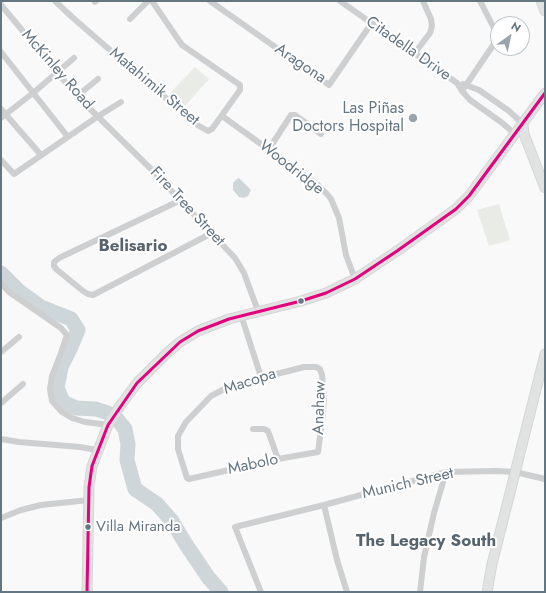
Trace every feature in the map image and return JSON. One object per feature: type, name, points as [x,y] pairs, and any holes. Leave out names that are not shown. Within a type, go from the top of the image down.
[{"type":"main road","points":[[541,1],[545,11]]},
{"type":"main road","points":[[87,592],[89,487],[92,466],[97,450],[109,424],[119,407],[147,372],[180,342],[216,322],[301,301],[326,293],[354,279],[397,251],[456,209],[469,196],[520,134],[523,124],[545,93]]},
{"type":"main road","points":[[520,134],[545,188]]},
{"type":"main road","points":[[487,592],[492,564],[545,354]]},
{"type":"street","name":"Matahimik Street","points":[[55,1],[134,72],[208,131],[212,129],[222,116],[240,90],[240,85],[182,45],[152,1]]},
{"type":"street","points":[[130,19],[148,1]]},
{"type":"street","name":"Aragona","points":[[210,1],[329,85],[371,24]]},
{"type":"street","name":"Citadella Drive","points":[[340,1],[457,83],[470,100],[520,134]]},
{"type":"street","points":[[414,54],[430,33],[432,26],[431,19],[423,1]]},
{"type":"street","points":[[462,91],[498,38],[480,1]]},
{"type":"street","name":"McKinley Road","points":[[1,6],[57,73],[97,117]]},
{"type":"street","points":[[1,52],[68,137]]},
{"type":"street","points":[[4,116],[74,58]]},
{"type":"street","points":[[77,96],[98,79]]},
{"type":"street","name":"Citadella Drive","points":[[457,83],[466,84],[479,90],[523,124]]},
{"type":"street","points":[[484,110],[492,99]]},
{"type":"street","points":[[1,160],[14,174],[121,102]]},
{"type":"street","points":[[1,109],[4,116],[41,155]]},
{"type":"street","points":[[269,150],[291,114],[321,134]]},
{"type":"street","name":"Woodridge","points":[[222,116],[318,185],[331,199],[339,218],[346,255],[354,279]]},
{"type":"street","name":"Fire Tree Street","points":[[97,117],[150,168],[235,258],[244,273],[258,311]]},
{"type":"street","points":[[181,200],[59,258],[54,262],[54,266],[83,291],[93,295],[212,233]]},
{"type":"street","points":[[1,283],[9,292],[61,328],[66,335],[52,376],[50,389],[52,401],[62,412],[72,418],[85,422],[109,424]]},
{"type":"street","points":[[241,315],[261,378]]},
{"type":"street","points":[[1,352],[19,337]]},
{"type":"street","name":"Macopa","points":[[189,479],[185,475],[178,449],[178,436],[186,422],[211,396],[230,386],[304,367],[316,367]]},
{"type":"street","name":"Anahaw","points":[[316,367],[320,369],[322,375],[324,397],[318,452]]},
{"type":"street","points":[[1,403],[23,384]]},
{"type":"street","points":[[253,429],[264,429],[268,431],[278,459]]},
{"type":"street","points":[[1,438],[19,442],[80,447],[97,450]]},
{"type":"street","name":"Mabolo","points":[[189,479],[278,459],[318,452]]},
{"type":"street","points":[[420,592],[424,557],[434,513],[446,472]]},
{"type":"street","name":"Munich Street","points":[[261,592],[236,527],[446,472],[515,472],[545,479]]},
{"type":"street","points":[[1,518],[41,504],[89,500]]},
{"type":"street","points":[[324,505],[347,592]]},
{"type":"shaded area","points":[[195,67],[209,79],[185,106],[171,92]]},
{"type":"shaded area","points":[[239,178],[251,190],[248,196],[244,198],[239,197],[233,190],[233,183]]},
{"type":"shaded area","points":[[499,204],[510,240],[489,246],[477,210]]},
{"type":"waterway","points":[[1,273],[19,291],[41,307],[71,319],[78,330],[61,367],[57,388],[63,402],[76,408],[96,409],[108,413],[117,419],[125,429],[128,444],[127,460],[135,489],[157,504],[172,521],[208,577],[221,592]]},
{"type":"transit line","points":[[87,592],[89,487],[92,466],[108,425],[137,383],[180,342],[198,331],[229,319],[301,301],[326,293],[355,279],[397,251],[456,209],[469,196],[545,93]]},
{"type":"place","name":"Las Piñas Doctors Hospital","points":[[413,118]]},
{"type":"place","name":"Villa Miranda","points":[[88,527]]},
{"type":"district","name":"Belisario","points":[[133,247]]},
{"type":"district","name":"The Legacy South","points":[[426,542]]}]
